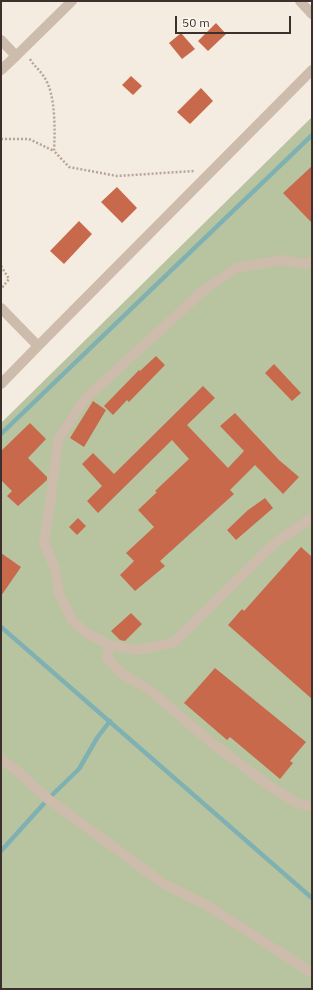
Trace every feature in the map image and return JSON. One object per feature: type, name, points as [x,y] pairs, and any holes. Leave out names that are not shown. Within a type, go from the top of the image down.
[{"type":"street","points":[[1,70],[72,1]]},
{"type":"street","points":[[300,1],[312,14]]},
{"type":"street","points":[[1,40],[16,56]]},
{"type":"street","points":[[1,384],[312,70]]},
{"type":"street","points":[[312,261],[305,264],[281,260],[236,268],[203,292],[84,400],[58,440],[44,542],[55,570],[59,594],[73,621],[88,634],[110,645],[137,650],[173,643],[276,542],[312,518]]},
{"type":"street","points":[[1,308],[38,346]]},
{"type":"street","points":[[110,645],[107,658],[121,673],[151,692],[208,740],[256,774],[272,788],[297,803],[312,807]]},
{"type":"street","points":[[1,759],[15,769],[48,799],[164,884],[208,906],[312,973]]},
{"type":"path","points":[[16,56],[27,54],[45,78],[55,123],[54,151]]},
{"type":"path","points":[[1,139],[29,139],[54,151],[69,167],[117,176],[213,170]]},
{"type":"path","points":[[1,266],[9,279],[1,289]]},
{"type":"green space","points":[[312,117],[312,989],[1,989],[1,423]]},
{"type":"building","points":[[216,23],[226,34],[208,51],[198,41]]},
{"type":"building","points":[[181,33],[195,49],[182,59],[169,43]]},
{"type":"building","points":[[131,76],[142,86],[133,95],[122,85]]},
{"type":"building","points":[[201,88],[213,101],[190,124],[177,112]]},
{"type":"building","points":[[312,166],[312,223],[283,193]]},
{"type":"building","points":[[117,187],[137,208],[122,223],[101,202]]},
{"type":"building","points":[[79,221],[92,234],[64,264],[50,251]]},
{"type":"building","points":[[156,356],[165,365],[129,402],[127,400],[113,415],[104,406],[139,370],[140,371]]},
{"type":"building","points":[[274,364],[301,393],[292,401],[265,373]]},
{"type":"building","points":[[203,386],[215,398],[187,425],[228,468],[244,451],[220,426],[235,413],[279,460],[299,477],[283,494],[255,465],[230,490],[234,494],[160,561],[165,566],[135,591],[120,575],[134,561],[126,553],[154,527],[138,510],[157,492],[155,491],[189,459],[172,440],[98,513],[87,501],[102,486],[82,464],[93,453],[114,474]]},
{"type":"building","points":[[93,401],[106,410],[84,447],[70,438]]},
{"type":"building","points":[[30,423],[46,439],[28,458],[47,477],[47,480],[18,506],[7,496],[12,491],[1,480],[1,451]]},
{"type":"building","points":[[265,498],[273,508],[236,540],[227,530],[248,510]]},
{"type":"building","points":[[78,518],[86,526],[77,535],[69,527]]},
{"type":"building","points":[[301,547],[312,557],[312,699],[228,625],[242,609],[244,611]]},
{"type":"building","points":[[1,553],[21,567],[1,596]]},
{"type":"building","points":[[131,613],[142,624],[125,641],[120,640],[111,631]]},
{"type":"building","points":[[215,668],[306,742],[290,761],[293,763],[280,779],[230,737],[227,740],[184,703]]},
{"type":"waterway","points":[[1,434],[312,135]]},
{"type":"waterway","points":[[1,627],[312,898]]},
{"type":"waterway","points":[[1,851],[48,799],[79,769],[97,738],[110,721]]}]
